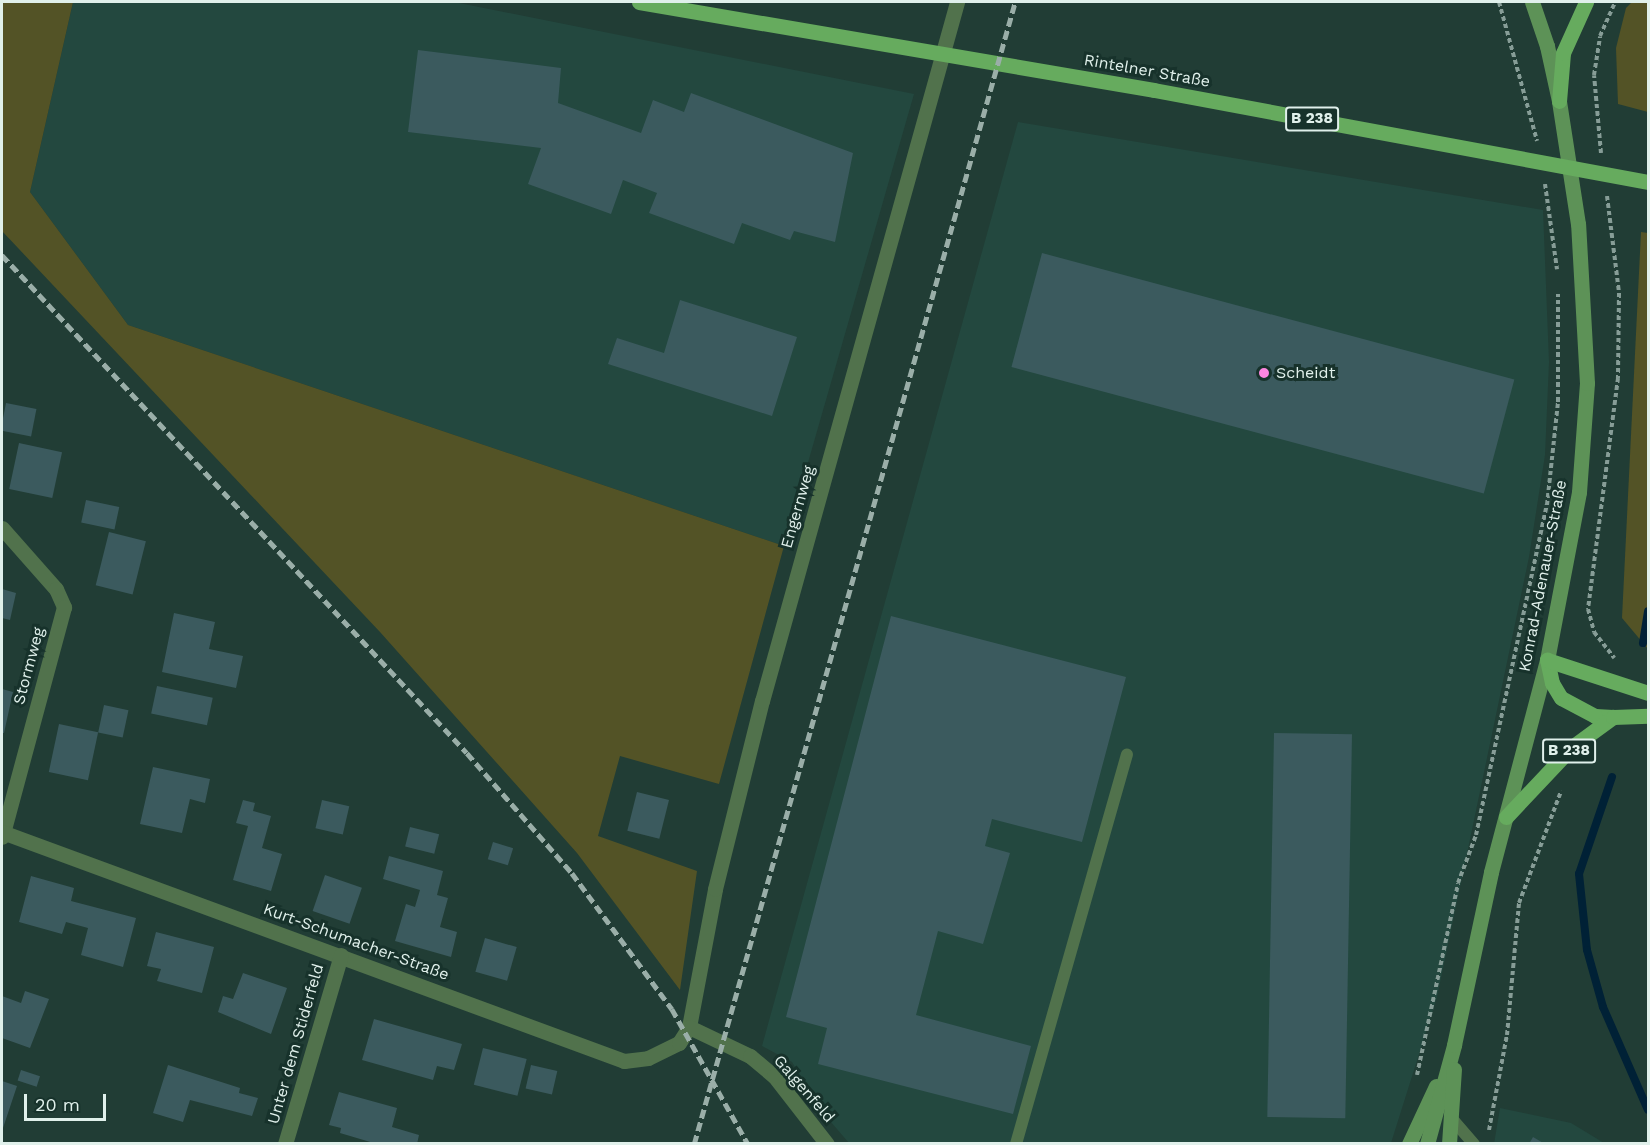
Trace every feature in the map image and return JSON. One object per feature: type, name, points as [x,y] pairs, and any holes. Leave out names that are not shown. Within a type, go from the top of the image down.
[{"type":"main road","name":"Rintelner Straße","points":[[639,2],[843,39],[1154,90],[1648,182]]},
{"type":"main road","name":"Konrad-Adenauer-Straße","points":[[1427,1143],[1454,1045],[1506,817],[1547,660],[1580,492],[1587,383],[1579,236],[1559,101],[1547,46],[1532,2]]},
{"type":"main road","points":[[1559,101],[1563,53],[1586,2]]},
{"type":"main road","points":[[1547,660],[1648,693]]},
{"type":"main road","name":"B 238","points":[[1547,660],[1552,683],[1561,698],[1595,716],[1648,716]]},
{"type":"main road","name":"B 238","points":[[1506,817],[1572,747],[1613,717]]},
{"type":"main road","name":"Konrad-Adenauer-Straße","points":[[1449,1143],[1453,1120],[1454,1045]]},
{"type":"main road","points":[[1409,1143],[1454,1045]]},
{"type":"street","name":"Engernweg","points":[[688,1027],[715,889],[762,701],[957,2]]},
{"type":"street","name":"Stormweg","points":[[2,528],[56,589],[64,607],[2,834]]},
{"type":"street","name":"Kurt-Schumacher-Straße","points":[[2,834],[341,955],[624,1060],[648,1058],[679,1042],[688,1027]]},
{"type":"street","name":"Unter dem Stiderfeld","points":[[285,1143],[341,955]]},
{"type":"street","name":"Galgenfeld","points":[[688,1027],[758,1062],[774,1076],[827,1143]]},
{"type":"lane","points":[[1016,1143],[1127,755]]},
{"type":"lane","points":[[1453,1120],[1474,1143]]},
{"type":"path","points":[[1499,2],[1539,151]]},
{"type":"path","points":[[1413,1087],[1458,883],[1476,835],[1547,505],[1558,402],[1558,281],[1543,173]]},
{"type":"path","points":[[1488,1134],[1507,1035],[1519,903],[1532,866]]},
{"type":"shaded area","points":[[2,2],[73,2],[30,192],[128,325],[784,546],[719,784],[620,756],[598,836],[697,871],[680,990],[577,853],[380,632],[2,231]]},
{"type":"shaded area","points":[[73,2],[454,2],[914,94],[784,546],[128,325],[30,192]]},
{"type":"shaded area","points":[[1632,2],[1648,2],[1648,112],[1618,104],[1616,48],[1626,8]]},
{"type":"shaded area","points":[[1018,122],[1543,210],[1549,362],[1545,455],[1529,557],[1437,997],[1391,1143],[849,1143],[818,1107],[792,1062],[762,1046]]},
{"type":"shaded area","points":[[1641,232],[1648,233],[1648,649],[1622,618]]},
{"type":"shaded area","points":[[1500,1108],[1571,1123],[1604,1143],[1494,1144]]},
{"type":"building","points":[[418,50],[561,68],[558,103],[641,133],[653,100],[684,112],[691,93],[853,153],[835,242],[794,231],[790,240],[742,223],[734,244],[649,213],[657,193],[623,180],[611,214],[528,184],[541,148],[408,132]]},
{"type":"building","name":"Scheidt","points":[[1042,253],[1514,380],[1484,494],[1011,367]]},
{"type":"building","points":[[680,300],[797,337],[772,416],[608,364],[617,338],[664,353]]},
{"type":"building","points":[[6,403],[36,409],[31,436],[2,431]]},
{"type":"building","points":[[19,443],[62,452],[52,498],[9,489]]},
{"type":"building","points":[[86,500],[119,507],[114,530],[81,522]]},
{"type":"building","points":[[109,532],[146,541],[133,595],[96,585]]},
{"type":"building","points":[[2,589],[16,593],[10,620],[2,618]]},
{"type":"building","points":[[174,613],[215,622],[209,649],[243,656],[236,688],[162,672]]},
{"type":"building","points":[[891,616],[1126,677],[1082,842],[992,819],[985,846],[1010,853],[983,944],[938,931],[916,1015],[1031,1046],[1013,1114],[818,1064],[827,1028],[786,1017]]},
{"type":"building","points":[[157,686],[213,698],[207,725],[151,713]]},
{"type":"building","points":[[2,689],[13,692],[4,733],[2,733]]},
{"type":"building","points":[[104,705],[128,710],[123,738],[98,732]]},
{"type":"building","points":[[59,724],[98,732],[88,780],[49,772]]},
{"type":"building","points":[[1274,733],[1352,734],[1345,1118],[1267,1117]]},
{"type":"building","points":[[153,767],[210,779],[205,803],[190,799],[182,833],[140,824]]},
{"type":"building","points":[[637,792],[669,800],[659,839],[627,831]]},
{"type":"building","points":[[243,800],[255,803],[253,811],[271,816],[262,848],[282,854],[271,891],[233,880],[248,826],[236,823]]},
{"type":"building","points":[[322,800],[349,806],[343,835],[315,828]]},
{"type":"building","points":[[410,827],[439,834],[434,854],[405,846]]},
{"type":"building","points":[[493,842],[513,848],[508,865],[488,859]]},
{"type":"building","points":[[389,856],[443,871],[437,895],[448,898],[440,927],[457,932],[451,957],[395,941],[406,904],[415,907],[420,890],[383,879]]},
{"type":"building","points":[[325,875],[362,888],[350,924],[313,911]]},
{"type":"building","points":[[31,876],[74,888],[71,901],[136,918],[123,967],[81,955],[88,928],[66,922],[62,934],[19,922]]},
{"type":"building","points":[[156,932],[214,947],[202,993],[157,981],[161,969],[147,966]]},
{"type":"building","points":[[485,938],[517,947],[507,981],[475,972]]},
{"type":"building","points":[[243,973],[287,988],[271,1034],[218,1012],[223,996],[233,999]]},
{"type":"building","points":[[25,991],[49,999],[30,1048],[2,1038],[2,996],[21,1003]]},
{"type":"building","points":[[374,1019],[462,1044],[454,1070],[437,1066],[433,1080],[362,1060]]},
{"type":"building","points":[[483,1048],[527,1059],[517,1096],[474,1085]]},
{"type":"building","points":[[168,1065],[240,1088],[239,1093],[258,1098],[252,1116],[190,1100],[183,1122],[153,1113]]},
{"type":"building","points":[[531,1065],[557,1071],[552,1094],[526,1088]]},
{"type":"building","points":[[21,1070],[40,1076],[37,1087],[18,1080]]},
{"type":"building","points":[[2,1081],[17,1086],[2,1131]]},
{"type":"building","points":[[339,1092],[397,1108],[392,1127],[419,1135],[417,1144],[377,1144],[340,1133],[341,1128],[329,1125]]},
{"type":"building","points":[[1533,1137],[1545,1144],[1529,1144]]},
{"type":"waterway","points":[[1643,643],[1648,611]]},
{"type":"waterway","points":[[1612,777],[1579,874],[1587,950],[1603,1007],[1648,1110]]},
{"type":"railway","points":[[694,1144],[1015,2]]},
{"type":"railway","points":[[2,255],[467,753],[572,873],[672,1009],[748,1144]]},
{"type":"place","name":"Scheidt","points":[[1264,373]]}]
